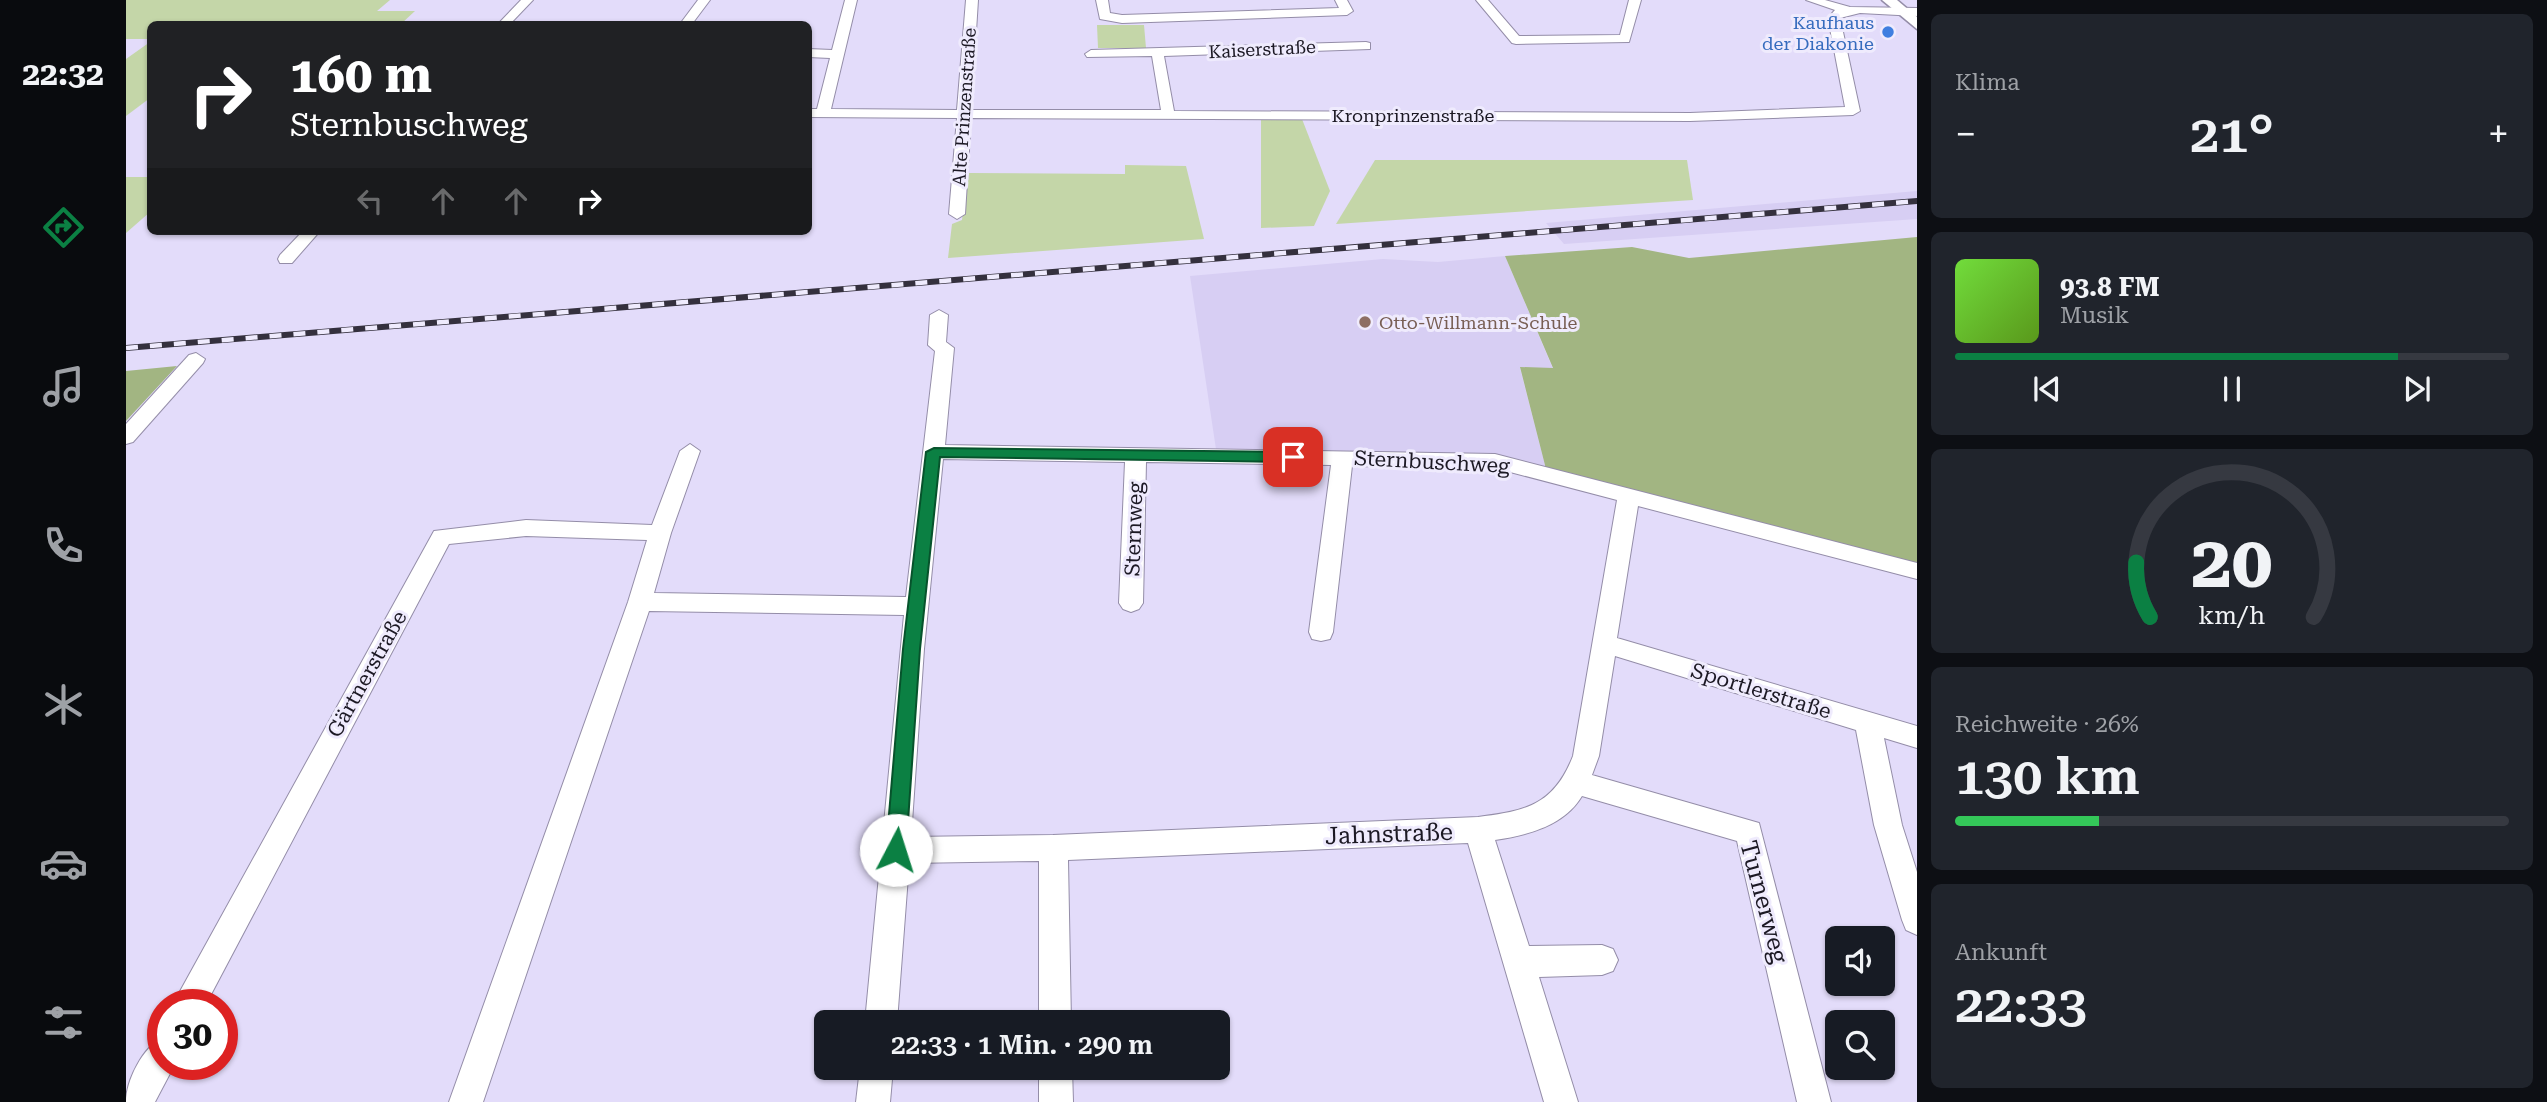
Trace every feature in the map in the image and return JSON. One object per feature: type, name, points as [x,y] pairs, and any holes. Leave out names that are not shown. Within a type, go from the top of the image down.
[{"type":"street","points":[[507,21],[527,0]]},
{"type":"street","points":[[688,21],[704,0]]},
{"type":"street","points":[[816,113],[838,54],[851,0]]},
{"type":"street","name":"Alte Prinzenstraße","points":[[957,214],[972,0]]},
{"type":"street","points":[[1102,0],[1104,16],[1122,19],[1347,11],[1341,0]]},
{"type":"street","points":[[1482,0],[1516,40],[1620,40],[1625,38],[1635,0]]},
{"type":"street","points":[[1812,0],[1848,10],[1917,12]]},
{"type":"street","points":[[1888,0],[1917,25]]},
{"type":"street","name":"Kronprinzenstraße","points":[[816,113],[1689,117],[1853,111],[1834,18],[1839,12],[1848,10]]},
{"type":"street","name":"Kaiserstraße","points":[[1091,54],[1158,55],[1303,46],[1366,46]]},
{"type":"street","points":[[812,53],[838,54]]},
{"type":"street","points":[[1158,55],[1168,113]]},
{"type":"street","points":[[286,259],[308,235]]},
{"type":"street","points":[[882,1010],[916,606],[945,348],[937,345],[939,315]]},
{"type":"street","points":[[126,438],[196,359]]},
{"type":"street","points":[[466,1102],[690,451]]},
{"type":"street","name":"Sternbuschweg","points":[[934,452],[1495,461],[1917,571]]},
{"type":"street","name":"Sternweg","points":[[1132,603],[1136,455]]},
{"type":"street","points":[[1321,632],[1343,457]]},
{"type":"street","name":"Jahnstraße","points":[[896,850],[1054,848],[1478,830],[1509,826],[1552,811],[1578,783],[1586,756],[1628,497]]},
{"type":"street","name":"Gärtnerstraße","points":[[197,989],[442,537],[526,528],[660,533]]},
{"type":"street","points":[[640,602],[916,606]]},
{"type":"street","name":"Sportlerstraße","points":[[1605,644],[1917,737]]},
{"type":"street","points":[[1868,724],[1888,825],[1917,920]]},
{"type":"street","name":"Turnerweg","points":[[1578,783],[1749,832],[1814,1102]]},
{"type":"street","points":[[1478,830],[1561,1102]]},
{"type":"street","points":[[1054,848],[1055,1010]]},
{"type":"street","points":[[1518,962],[1602,960]]},
{"type":"street","points":[[137,1102],[149,1080]]},
{"type":"street","points":[[873,1102],[876,1080]]},
{"type":"street","points":[[1056,1080],[1056,1102]]},
{"type":"shaded area","points":[[1917,191],[1917,219],[1564,244],[1546,223]]},
{"type":"shaded area","name":"Otto-Willmann-Schule","points":[[1505,256],[1553,369],[1520,368],[1547,473],[1495,461],[1217,456],[1190,276],[1383,259],[1438,262]]},
{"type":"green space","points":[[126,0],[390,0],[377,11],[415,11],[404,21],[147,21],[147,39],[126,39]]},
{"type":"green space","points":[[1097,25],[1144,25],[1146,48],[1098,48]]},
{"type":"green space","points":[[147,44],[147,100],[126,116],[126,59]]},
{"type":"green space","points":[[1261,119],[1302,119],[1330,191],[1314,226],[1261,228]]},
{"type":"green space","points":[[1375,160],[1687,160],[1693,200],[1336,224]]},
{"type":"green space","points":[[1125,165],[1186,166],[1204,239],[948,258],[952,224],[962,220],[968,173],[1125,174]]},
{"type":"green space","points":[[126,177],[147,177],[147,215],[126,233]]},
{"type":"green space","points":[[1917,237],[1917,571],[1547,473],[1520,367],[1553,368],[1505,256],[1632,247],[1689,258]]},
{"type":"green space","points":[[177,366],[126,421],[126,371]]},
{"type":"railway","points":[[126,348],[1917,201]]},
{"type":"place","name":"Kaufhaus der Diakonie","points":[[1888,32]]},
{"type":"place","name":"Otto-Willmann-Schule","points":[[1365,322]]},
{"type":"route","points":[[896,850],[912,649],[934,452],[1293,457]]}]
